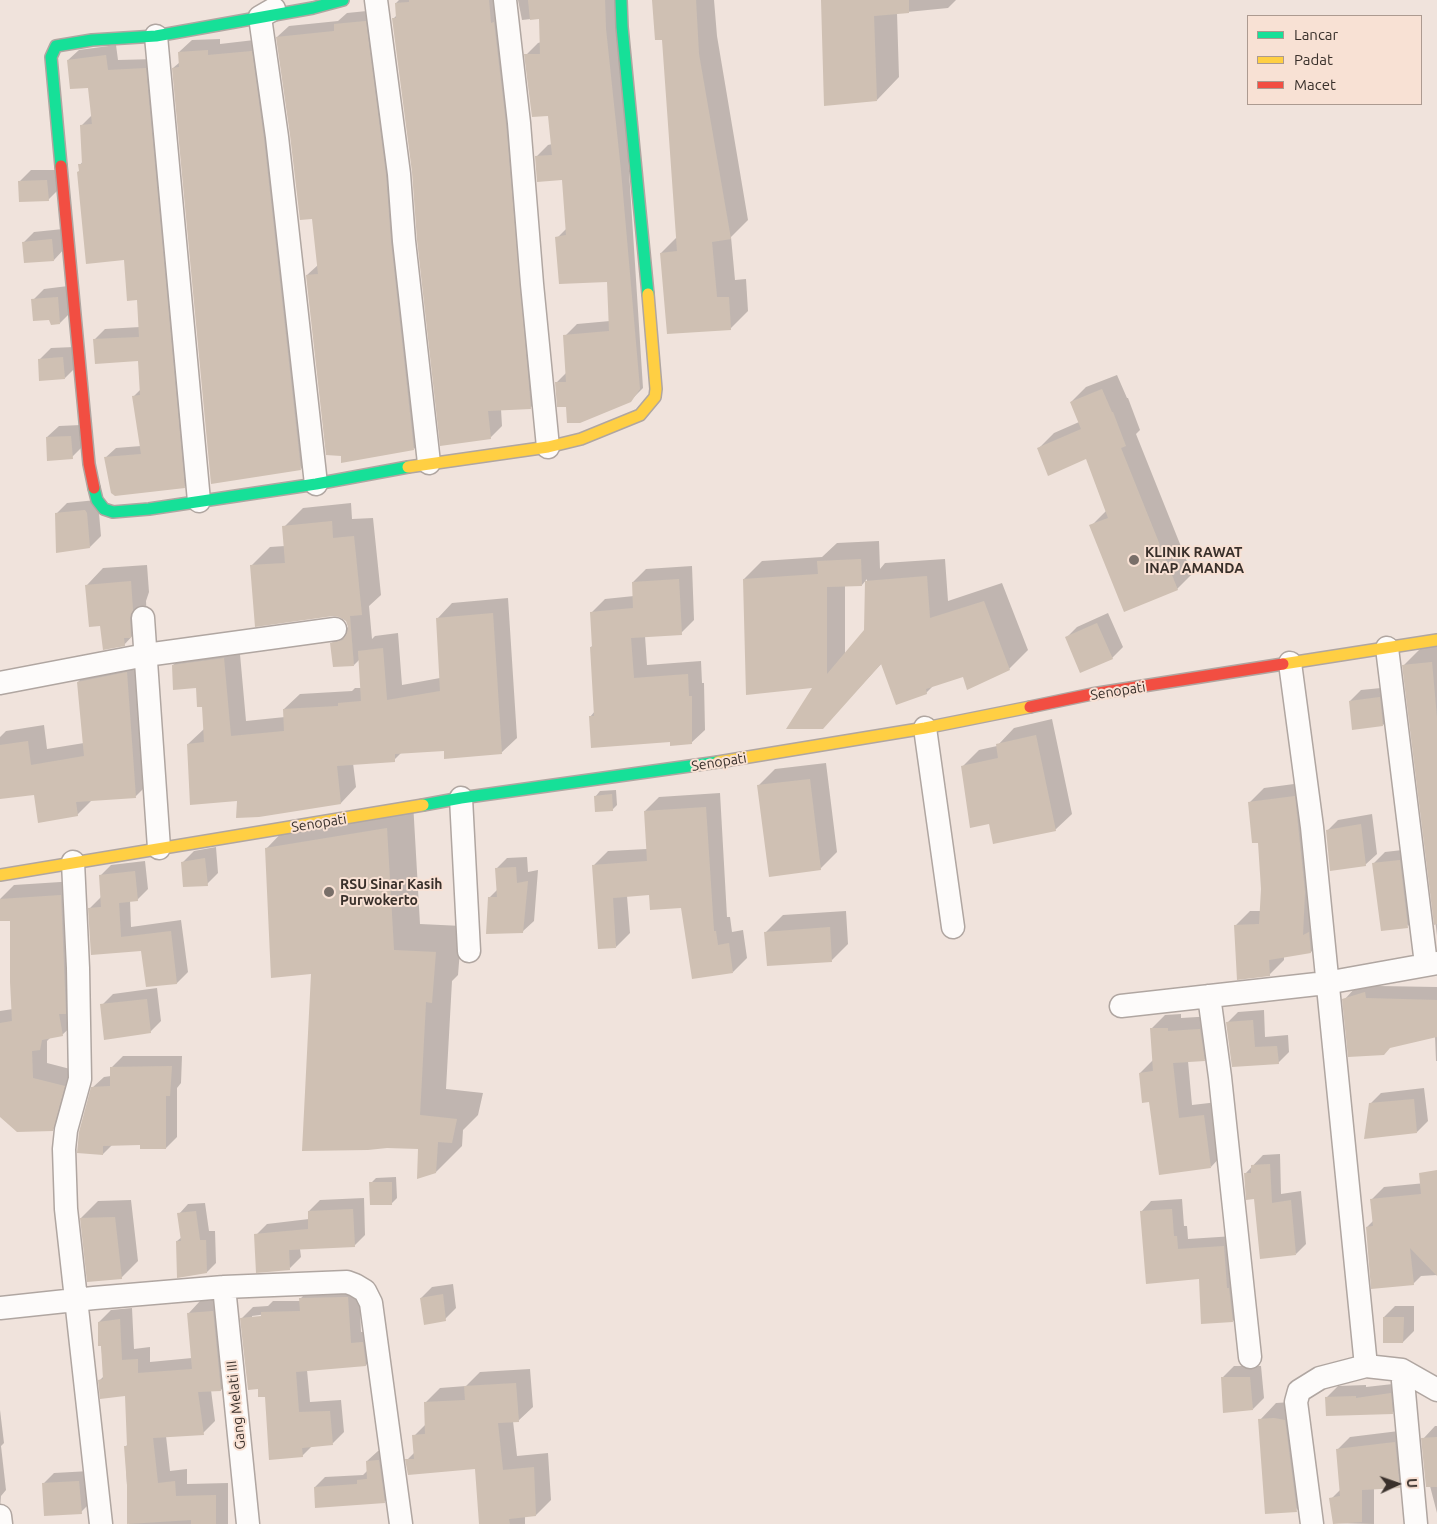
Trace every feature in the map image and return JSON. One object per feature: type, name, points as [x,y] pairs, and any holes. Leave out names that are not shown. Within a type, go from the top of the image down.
[{"type":"street","points":[[260,17],[288,0]]},
{"type":"street","points":[[343,0],[313,8],[156,36],[92,40],[56,46],[51,57],[74,320],[89,464],[97,500],[104,509],[113,512],[149,509],[316,484],[428,463],[548,447],[581,439],[640,414],[655,397],[656,389],[621,0]]},
{"type":"street","points":[[376,0],[399,174],[404,241],[428,463]]},
{"type":"street","points":[[505,0],[520,123],[532,284],[548,447]]},
{"type":"street","points":[[260,17],[277,137],[316,484]]},
{"type":"street","points":[[156,36],[200,501]]},
{"type":"street","points":[[143,618],[159,848]]},
{"type":"street","points":[[0,683],[146,655],[335,629]]},
{"type":"street","name":"Senopati","points":[[0,875],[352,818],[461,798],[734,760],[925,728],[1092,694],[1249,671],[1437,640]]},
{"type":"street","points":[[1120,1006],[1326,983],[1432,963],[1387,648]]},
{"type":"street","points":[[1290,663],[1312,828],[1326,983],[1366,1366]]},
{"type":"street","points":[[925,728],[953,927]]},
{"type":"street","points":[[461,798],[469,951]]},
{"type":"street","points":[[73,862],[79,975],[80,1080],[66,1130],[64,1149],[66,1209],[101,1524]]},
{"type":"street","points":[[1209,996],[1220,1077],[1250,1357]]},
{"type":"street","points":[[0,1308],[224,1287],[347,1282],[365,1292],[371,1304],[401,1524]]},
{"type":"street","name":"Gang Melati III","points":[[224,1287],[248,1524]]},
{"type":"street","points":[[1312,1524],[1296,1402],[1299,1391],[1320,1378],[1366,1366],[1402,1370],[1437,1390]]},
{"type":"street","points":[[1402,1370],[1416,1524]]},
{"type":"street","points":[[0,1516],[1,1524]]},
{"type":"building","points":[[409,0],[489,0],[491,23],[494,22],[506,124],[531,409],[488,411],[491,439],[440,446],[417,240],[412,172],[392,18],[396,18],[395,3],[409,2]]},
{"type":"building","points":[[528,0],[605,0],[606,29],[621,171],[640,389],[631,402],[580,423],[567,423],[566,407],[557,407],[555,382],[566,382],[563,335],[609,331],[607,282],[559,284],[555,237],[566,235],[562,180],[537,182],[535,156],[552,155],[548,116],[532,117],[524,54],[540,54],[539,19],[530,20]]},
{"type":"building","points":[[652,0],[696,0],[699,54],[731,239],[712,242],[717,297],[729,297],[731,330],[667,334],[660,253],[677,251],[662,40],[655,40]]},
{"type":"building","points":[[821,0],[909,0],[909,13],[874,16],[877,101],[824,106]]},
{"type":"building","points":[[366,21],[386,175],[391,242],[414,450],[341,463],[341,456],[326,455],[306,275],[318,274],[312,219],[300,220],[276,37],[334,31],[334,24]]},
{"type":"building","points":[[208,50],[208,55],[252,51],[264,139],[301,470],[211,484],[172,68],[179,67],[178,52]]},
{"type":"building","points":[[106,55],[108,70],[146,68],[185,488],[115,496],[111,493],[104,457],[141,454],[132,396],[140,395],[138,361],[95,364],[93,339],[139,337],[137,300],[127,301],[124,260],[86,264],[77,172],[79,171],[78,164],[82,164],[80,125],[92,124],[88,88],[70,89],[67,60]]},
{"type":"building","points":[[47,180],[49,201],[19,202],[18,181]]},
{"type":"building","points":[[52,239],[54,261],[24,263],[22,242]]},
{"type":"building","points":[[58,297],[60,324],[51,325],[49,320],[33,321],[31,299]]},
{"type":"building","points":[[63,357],[65,379],[39,381],[38,359]]},
{"type":"building","points":[[1102,389],[1126,446],[1121,448],[1178,590],[1124,612],[1089,525],[1108,518],[1086,459],[1048,476],[1037,448],[1081,429],[1070,402]]},
{"type":"building","points":[[71,436],[73,459],[47,461],[46,437]]},
{"type":"building","points":[[85,510],[87,513],[90,548],[56,553],[55,513]]},
{"type":"building","points":[[332,521],[333,538],[354,536],[362,615],[350,616],[354,666],[333,667],[330,643],[343,640],[348,627],[346,621],[339,617],[333,616],[255,627],[250,565],[285,563],[282,526]]},
{"type":"building","points":[[861,559],[862,586],[827,587],[827,674],[864,630],[865,581],[927,576],[930,618],[984,601],[1010,670],[967,690],[963,677],[926,689],[927,694],[896,705],[881,664],[823,729],[786,729],[812,688],[746,695],[743,579],[818,574],[817,561]]},
{"type":"building","points":[[679,579],[682,635],[631,638],[634,678],[688,674],[689,696],[692,696],[692,744],[670,746],[670,742],[591,748],[589,716],[594,716],[590,612],[633,608],[632,582]]},
{"type":"building","points":[[131,581],[133,610],[130,618],[131,638],[124,638],[125,646],[103,650],[100,626],[89,627],[85,585]]},
{"type":"building","points":[[493,613],[502,754],[444,759],[444,751],[395,754],[395,762],[337,766],[341,804],[259,817],[236,818],[237,801],[190,805],[187,744],[204,742],[202,707],[197,707],[196,688],[173,690],[172,665],[224,658],[231,736],[284,731],[283,709],[338,706],[338,703],[361,701],[358,651],[383,648],[387,700],[440,691],[436,618]]},
{"type":"building","points":[[1097,623],[1113,659],[1080,673],[1065,637]]},
{"type":"building","points":[[1432,662],[1437,718],[1437,924],[1434,925],[1402,665]]},
{"type":"building","points":[[127,672],[136,798],[76,802],[78,816],[38,823],[34,795],[0,799],[0,745],[28,741],[31,765],[84,756],[77,682]]},
{"type":"building","points":[[1380,697],[1383,726],[1352,730],[1349,701]]},
{"type":"building","points":[[1036,735],[1056,831],[993,844],[989,824],[970,828],[961,766],[998,758],[996,744]]},
{"type":"building","points":[[810,779],[821,870],[769,877],[757,785]]},
{"type":"building","points":[[612,794],[613,811],[595,812],[594,796]]},
{"type":"building","points":[[1295,796],[1305,892],[1303,935],[1309,932],[1311,953],[1269,960],[1270,976],[1237,980],[1234,925],[1259,924],[1261,889],[1258,843],[1252,843],[1248,802]]},
{"type":"building","points":[[706,807],[714,931],[716,931],[718,945],[729,943],[733,973],[692,979],[681,908],[650,910],[649,895],[613,898],[616,948],[598,949],[592,865],[647,861],[644,811]]},
{"type":"building","points":[[1361,824],[1366,866],[1330,871],[1326,830]]},
{"type":"building","points":[[387,828],[394,950],[436,952],[432,1003],[426,1002],[420,1115],[457,1119],[452,1143],[438,1142],[436,1173],[417,1179],[418,1149],[387,1148],[302,1151],[311,974],[271,978],[265,848]]},
{"type":"building","points":[[205,858],[208,886],[183,887],[181,862]]},
{"type":"building","points":[[1400,860],[1408,928],[1381,931],[1372,863]]},
{"type":"building","points":[[516,867],[517,883],[528,881],[523,933],[486,934],[488,897],[497,897],[495,868]]},
{"type":"building","points":[[135,871],[138,901],[119,903],[121,937],[171,931],[177,984],[146,987],[141,951],[91,955],[88,908],[101,907],[99,875]]},
{"type":"building","points":[[61,895],[66,1014],[59,1014],[63,1036],[42,1040],[40,1050],[32,1051],[33,1078],[65,1086],[53,1131],[17,1132],[0,1117],[0,1023],[12,1021],[10,921],[0,921],[0,899]]},
{"type":"building","points":[[830,927],[832,962],[767,966],[764,932]]},
{"type":"building","points":[[1365,992],[1366,998],[1437,1000],[1437,1037],[1390,1048],[1384,1055],[1348,1057],[1342,999]]},
{"type":"building","points":[[147,999],[151,1033],[104,1040],[100,1004]]},
{"type":"building","points":[[1253,1020],[1255,1047],[1277,1046],[1279,1064],[1232,1067],[1226,1022]]},
{"type":"building","points":[[1150,1028],[1168,1028],[1168,1031],[1200,1029],[1205,1061],[1173,1063],[1179,1118],[1204,1115],[1211,1168],[1159,1175],[1149,1102],[1142,1103],[1139,1073],[1153,1071]]},
{"type":"building","points":[[172,1066],[170,1096],[166,1096],[166,1149],[140,1149],[140,1145],[103,1146],[103,1155],[77,1153],[79,1132],[91,1087],[110,1086],[110,1067]]},
{"type":"building","points":[[1414,1099],[1417,1133],[1364,1139],[1369,1103]]},
{"type":"building","points":[[1270,1164],[1272,1203],[1291,1200],[1296,1255],[1260,1259],[1254,1199],[1246,1200],[1244,1173],[1251,1173],[1251,1165]]},
{"type":"building","points":[[1437,1170],[1437,1276],[1410,1248],[1414,1285],[1371,1289],[1366,1227],[1373,1226],[1370,1199],[1421,1194],[1419,1173]]},
{"type":"building","points":[[369,1182],[392,1182],[392,1205],[370,1205]]},
{"type":"building","points":[[353,1209],[355,1247],[289,1250],[290,1270],[256,1273],[254,1234],[308,1229],[308,1211]]},
{"type":"building","points":[[1172,1209],[1174,1236],[1177,1236],[1178,1249],[1224,1246],[1227,1288],[1229,1288],[1233,1322],[1201,1324],[1199,1279],[1146,1284],[1140,1211]]},
{"type":"building","points":[[196,1211],[200,1240],[206,1240],[207,1273],[177,1278],[176,1241],[181,1241],[177,1213]]},
{"type":"building","points":[[115,1217],[122,1279],[87,1282],[80,1218]]},
{"type":"building","points":[[443,1294],[446,1321],[424,1325],[420,1298]]},
{"type":"building","points":[[348,1297],[351,1343],[363,1342],[366,1366],[296,1372],[299,1412],[330,1411],[333,1445],[302,1448],[303,1457],[269,1460],[265,1397],[258,1397],[258,1389],[248,1390],[240,1318],[261,1316],[261,1312],[300,1311],[299,1298]]},
{"type":"building","points":[[213,1311],[221,1391],[198,1392],[204,1435],[153,1438],[158,1483],[175,1481],[176,1496],[216,1495],[216,1524],[191,1524],[191,1520],[127,1524],[124,1446],[127,1446],[125,1396],[100,1399],[98,1380],[103,1379],[101,1346],[98,1346],[98,1322],[120,1319],[122,1360],[138,1359],[138,1373],[192,1369],[187,1313]]},
{"type":"building","points":[[1383,1317],[1404,1317],[1403,1343],[1383,1343]]},
{"type":"building","points":[[1221,1377],[1250,1377],[1253,1410],[1223,1413]]},
{"type":"building","points":[[516,1383],[519,1422],[498,1423],[503,1470],[534,1467],[536,1516],[509,1519],[510,1524],[479,1524],[475,1469],[408,1475],[405,1459],[414,1459],[412,1435],[425,1434],[424,1402],[465,1400],[464,1386]]},
{"type":"building","points":[[1391,1393],[1393,1414],[1326,1416],[1325,1397],[1356,1396],[1356,1398]]},
{"type":"building","points":[[1274,1418],[1285,1420],[1297,1512],[1265,1514],[1258,1419]]},
{"type":"building","points":[[1437,1437],[1437,1487],[1426,1487],[1421,1438]]},
{"type":"building","points":[[1395,1442],[1400,1488],[1362,1490],[1362,1522],[1333,1524],[1329,1498],[1340,1496],[1336,1449]]},
{"type":"building","points":[[379,1460],[385,1503],[315,1508],[314,1487],[357,1484],[357,1480],[367,1479],[366,1461]]},
{"type":"building","points":[[79,1481],[82,1514],[44,1516],[42,1483]]},
{"type":"traffic: fast","points":[[61,166],[51,57],[56,46],[92,40],[156,36],[313,8],[343,0]]},
{"type":"traffic: fast","points":[[621,0],[648,294]]},
{"type":"traffic: fast","points":[[94,488],[97,500],[104,509],[113,512],[149,509],[316,484],[408,467]]},
{"type":"traffic: fast","points":[[423,805],[718,762]]},
{"type":"traffic: slow","points":[[408,467],[548,447],[581,439],[640,415],[655,397],[656,389],[648,294]]},
{"type":"traffic: slow","points":[[1283,664],[1437,640]]},
{"type":"traffic: slow","points":[[718,762],[925,728],[1030,707]]},
{"type":"traffic: slow","points":[[0,875],[423,805]]},
{"type":"traffic: jam","points":[[61,166],[89,464],[94,488]]},
{"type":"traffic: jam","points":[[1030,707],[1092,694],[1283,664]]},
{"type":"place","name":"KLINIK RAWAT INAP AMANDA","points":[[1134,560]]},
{"type":"place","name":"RSU Sinar Kasih Purwokerto","points":[[329,892]]}]
